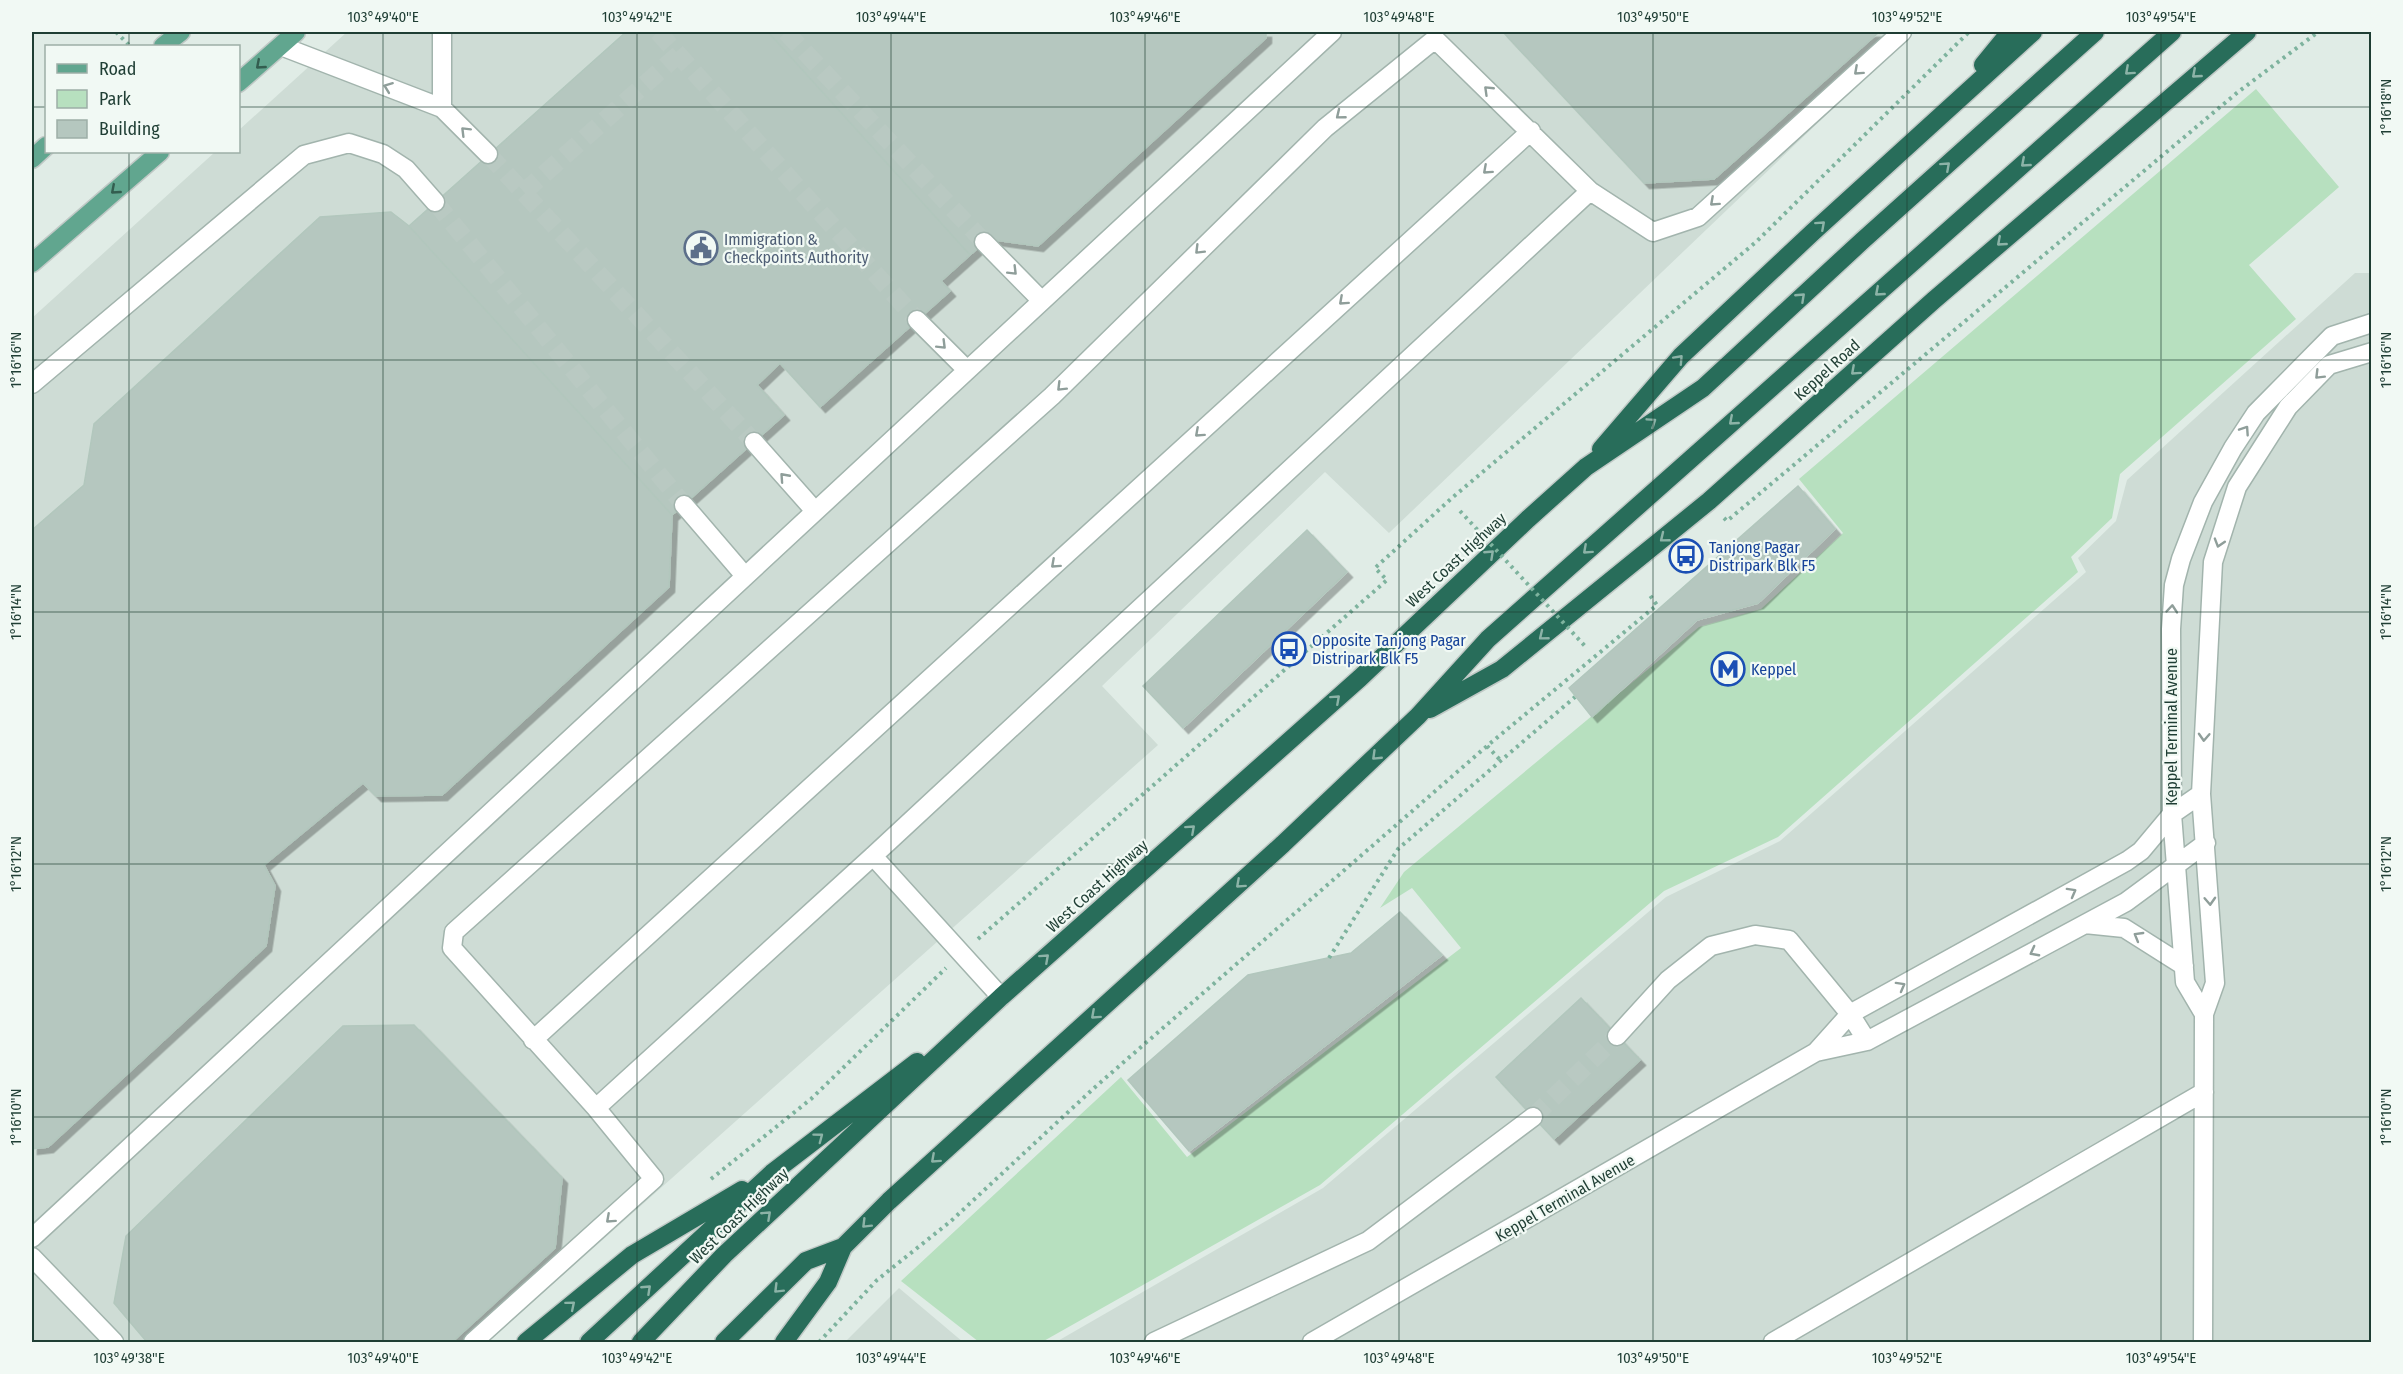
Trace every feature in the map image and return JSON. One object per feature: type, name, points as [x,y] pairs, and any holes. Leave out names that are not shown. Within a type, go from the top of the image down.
[{"type":"highway","points":[[1941,115],[2010,32]]},
{"type":"highway","points":[[1587,467],[1681,356],[2033,32]]},
{"type":"highway","points":[[1587,467],[1703,388],[1862,241],[2095,32]]},
{"type":"highway","points":[[784,1342],[828,1282],[843,1247],[889,1201],[1283,844],[1418,716],[1488,639],[2172,32]]},
{"type":"highway","name":"Keppel Road","points":[[1418,716],[1502,669],[1709,501],[1943,292],[2247,32]]},
{"type":"highway","name":"West Coast Highway","points":[[641,1342],[724,1255],[1001,997],[1360,678],[1461,581],[1587,467]]},
{"type":"highway","points":[[589,1342],[772,1173],[1001,997]]},
{"type":"highway","points":[[526,1342],[632,1255],[772,1173]]},
{"type":"highway","points":[[724,1342],[806,1261],[843,1247]]},
{"type":"main road","points":[[164,45],[181,32]]},
{"type":"main road","points":[[240,81],[296,32]]},
{"type":"main road","points":[[32,159],[45,147]]},
{"type":"main road","points":[[32,263],[159,153]]},
{"type":"lane","points":[[442,32],[442,108]]},
{"type":"lane","points":[[32,1238],[1332,32]]},
{"type":"lane","points":[[473,1342],[654,1179],[596,1108],[452,948],[454,932],[1052,396],[1324,128],[1431,35],[1590,191],[1653,232],[1698,217],[1902,32]]},
{"type":"lane","points":[[281,46],[442,108],[488,154]]},
{"type":"lane","points":[[533,1040],[1531,131]]},
{"type":"lane","points":[[32,384],[304,155],[349,143],[383,154],[406,169],[435,202]]},
{"type":"lane","points":[[596,1108],[873,856],[1590,191]]},
{"type":"lane","points":[[984,242],[1042,301]]},
{"type":"lane","points":[[917,320],[967,370]]},
{"type":"lane","name":"Keppel Terminal Avenue","points":[[1816,1052],[1850,1014],[2127,861],[2140,851],[2172,814],[2171,629],[2174,585],[2199,510],[2233,448],[2256,413],[2332,336],[2372,323]]},
{"type":"lane","name":"Keppel Terminal Avenue","points":[[2204,1014],[2215,983],[2201,794],[2213,562],[2237,487],[2288,407],[2329,365],[2372,352]]},
{"type":"lane","points":[[754,442],[815,511]]},
{"type":"lane","points":[[684,504],[745,576]]},
{"type":"lane","points":[[2201,794],[2172,814],[2185,982],[2204,1014],[2203,1342]]},
{"type":"lane","name":"Keppel Terminal Avenue","points":[[1312,1342],[1816,1052],[1867,1041],[2126,902],[2206,843]]},
{"type":"lane","points":[[873,856],[1001,997]]},
{"type":"lane","points":[[2085,924],[2124,928],[2184,966]]},
{"type":"lane","points":[[1617,1036],[1668,981],[1711,946],[1755,935],[1790,940],[1850,1014],[1867,1041]]},
{"type":"lane","points":[[1773,1342],[2204,1092]]},
{"type":"lane","points":[[1154,1342],[1368,1241],[1533,1117]]},
{"type":"lane","points":[[32,1257],[114,1342]]},
{"type":"path","points":[[117,32],[129,45]]},
{"type":"path","points":[[1387,580],[1375,568],[1454,497],[1756,242],[1969,32]]},
{"type":"path","points":[[1727,521],[2238,92],[2318,32]]},
{"type":"path","points":[[1460,511],[1585,646]]},
{"type":"path","points":[[819,1342],[878,1280],[951,1221],[1094,1088],[1487,746],[1657,605],[1649,594]]},
{"type":"path","points":[[1329,958],[1398,849],[1575,697]]},
{"type":"path","points":[[1487,746],[1501,761]]},
{"type":"shaded area","points":[[347,32],[1913,32],[1389,533],[1325,472],[1102,686],[1158,745],[488,1342],[32,1342],[32,318],[214,153],[240,153],[240,129]]},
{"type":"shaded area","points":[[2355,273],[2371,273],[2371,1342],[1056,1342],[1323,1188],[1666,897],[1780,841],[2086,572],[2078,558],[2116,521],[2127,480]]},
{"type":"shaded area","points":[[899,1288],[963,1342],[845,1342]]},
{"type":"green space","points":[[2256,89],[2339,187],[2249,265],[2296,319],[2120,474],[2112,518],[2071,557],[2078,572],[1778,837],[1664,891],[1320,1185],[1042,1342],[979,1342],[901,1281],[1121,1077],[1187,1157],[1461,948],[1412,888],[1380,908],[1404,872],[1699,627],[1761,609],[1843,533],[1799,479]]},
{"type":"building","points":[[626,32],[768,32],[970,255],[941,281],[950,291],[820,407],[780,363],[757,385],[784,415],[672,515],[409,226]]},
{"type":"building","points":[[768,32],[1266,32],[1266,38],[1038,246],[988,239],[970,255]]},
{"type":"building","points":[[1503,32],[1879,32],[1714,179],[1644,183]]},
{"type":"building","points":[[391,212],[409,226],[672,515],[669,587],[442,795],[376,796],[363,783],[264,865],[275,886],[266,946],[48,1147],[32,1149],[32,530],[84,485],[94,424],[320,217]]},
{"type":"building","points":[[1798,486],[1835,529],[1758,603],[1697,620],[1592,717],[1569,688]]},
{"type":"building","points":[[1307,530],[1347,572],[1183,728],[1143,686]]},
{"type":"building","points":[[1400,912],[1442,955],[1189,1151],[1128,1080],[1248,975],[1351,953]]},
{"type":"building","points":[[1581,998],[1640,1060],[1554,1139],[1496,1077]]},
{"type":"building","points":[[414,1025],[562,1178],[555,1248],[452,1342],[147,1342],[114,1303],[126,1236],[343,1026]]},
{"type":"tunnel","points":[[658,32],[917,320]]},
{"type":"tunnel","points":[[786,32],[984,242]]},
{"type":"tunnel","points":[[524,192],[679,54]]},
{"type":"tunnel","points":[[488,154],[754,442]]},
{"type":"tunnel","points":[[435,202],[684,505]]},
{"type":"tunnel","points":[[1533,1117],[1617,1036]]},
{"type":"place","name":"Immigration & Checkpoints Authority","points":[[701,248]]},
{"type":"place","name":"Tanjong Pagar Distripark Blk F5","points":[[1686,556]]},
{"type":"place","name":"Opposite Tanjong Pagar Distripark Blk F5","points":[[1289,649]]},
{"type":"place","name":"Keppel","points":[[1728,669]]}]
